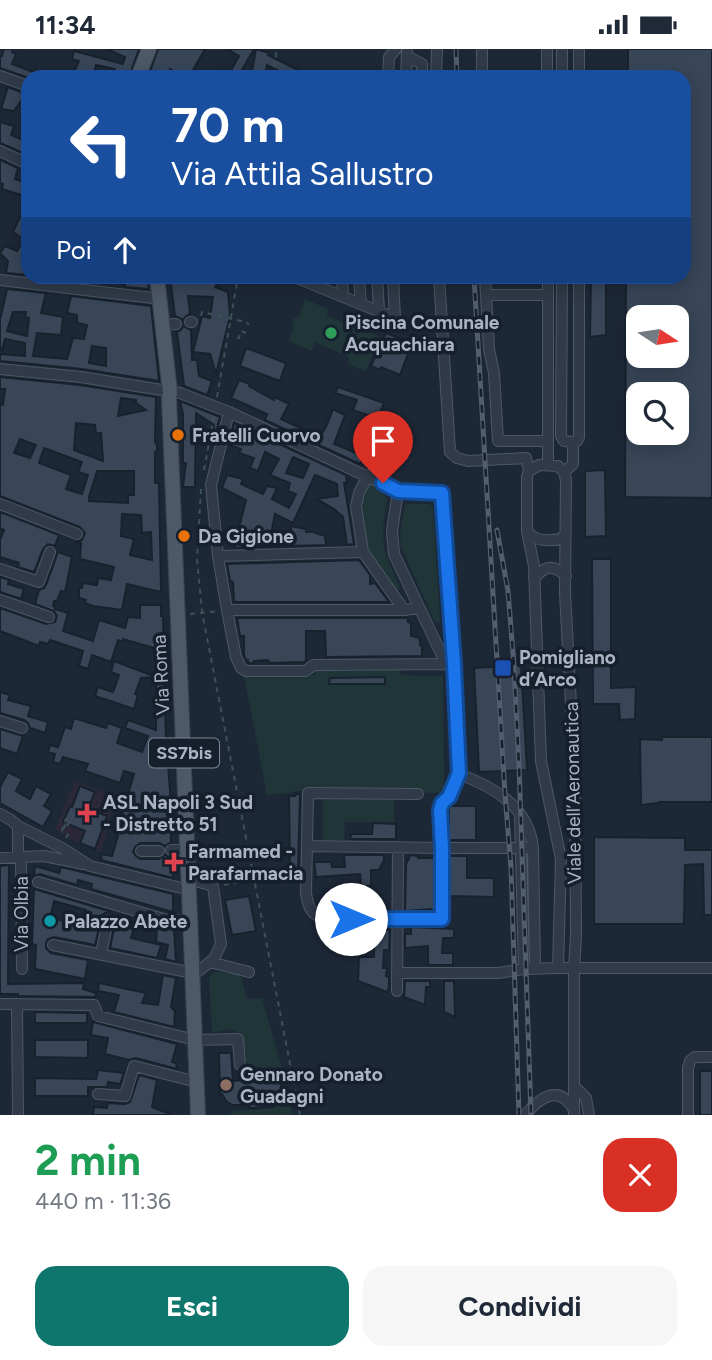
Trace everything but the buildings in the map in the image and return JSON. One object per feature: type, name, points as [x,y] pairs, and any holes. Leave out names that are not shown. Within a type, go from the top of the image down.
[{"type":"main road","points":[[141,70],[149,49]]},
{"type":"main road","name":"Via Roma","points":[[158,284],[170,325],[169,399],[198,1115]]},
{"type":"street","points":[[436,70],[437,49]]},
{"type":"street","points":[[482,49],[482,70]]},
{"type":"street","points":[[547,49],[547,70]]},
{"type":"street","points":[[562,49],[562,70]]},
{"type":"street","points":[[579,49],[579,70]]},
{"type":"street","points":[[407,53],[422,64],[422,70]]},
{"type":"street","points":[[0,76],[21,84]]},
{"type":"street","points":[[0,166],[2,151],[21,160]]},
{"type":"street","points":[[0,280],[21,282]]},
{"type":"street","points":[[34,284],[161,299]]},
{"type":"street","points":[[322,284],[343,296],[396,318],[394,284]]},
{"type":"street","points":[[342,284],[343,296]]},
{"type":"street","points":[[360,284],[361,304]]},
{"type":"street","points":[[377,284],[379,311]]},
{"type":"street","points":[[439,284],[450,452],[457,459],[468,461],[526,458]]},
{"type":"street","points":[[485,284],[498,442],[548,442]]},
{"type":"street","points":[[548,284],[548,465]]},
{"type":"street","points":[[562,284],[561,436],[564,441],[571,442]]},
{"type":"street","points":[[562,331],[579,331],[579,284]]},
{"type":"street","points":[[486,295],[548,295]]},
{"type":"street","name":"Viale dell’Aeronautica","points":[[574,1112],[575,769],[566,618],[566,480],[563,470],[573,464],[571,442],[579,437],[579,331]]},
{"type":"street","points":[[0,369],[81,377],[180,393],[229,412],[398,491],[442,493],[450,664],[459,773],[440,810],[442,919],[328,919],[315,916],[307,902],[308,793],[418,794]]},
{"type":"street","points":[[229,412],[211,485],[227,610],[236,657],[241,668],[246,671],[306,671],[314,665],[450,664]]},
{"type":"street","points":[[526,442],[526,458],[530,471],[539,465],[554,465],[563,470]]},
{"type":"street","name":"Viale dell’Aeronautica","points":[[530,471],[527,477],[527,531],[533,557],[541,761],[561,859],[558,968]]},
{"type":"street","points":[[365,474],[356,506],[363,552],[404,610]]},
{"type":"street","points":[[398,491],[392,531],[394,554],[419,608],[450,664]]},
{"type":"street","points":[[0,505],[77,534]]},
{"type":"street","points":[[527,531],[534,538],[543,540],[561,539],[566,533]]},
{"type":"street","points":[[0,569],[39,582],[50,552]]},
{"type":"street","points":[[219,556],[363,552]]},
{"type":"street","points":[[534,579],[542,569],[550,567],[558,569],[566,576]]},
{"type":"street","points":[[0,600],[49,617]]},
{"type":"street","points":[[227,610],[419,608]]},
{"type":"street","points":[[0,721],[22,728]]},
{"type":"street","points":[[459,773],[507,798],[520,814],[530,969]]},
{"type":"street","points":[[517,809],[529,830],[533,848],[530,969]]},
{"type":"street","points":[[0,814],[18,827],[44,838],[90,866]]},
{"type":"street","name":"Via Olbia","points":[[18,827],[18,853],[21,858],[22,969]]},
{"type":"street","points":[[44,838],[44,856]]},
{"type":"street","points":[[307,846],[533,848]]},
{"type":"street","points":[[397,991],[398,847]]},
{"type":"street","points":[[141,851],[188,850]]},
{"type":"street","points":[[0,858],[44,856],[189,885],[213,887],[222,944],[212,960],[193,974],[53,945]]},
{"type":"street","points":[[38,882],[167,920],[191,921]]},
{"type":"street","points":[[101,954],[108,920]]},
{"type":"street","points":[[212,960],[243,965],[247,959]]},
{"type":"street","points":[[212,960],[249,972]]},
{"type":"street","points":[[397,973],[498,973],[558,968],[712,968]]},
{"type":"street","points":[[0,1003],[94,1005],[99,1016],[195,1040],[238,1039],[240,1065]]},
{"type":"street","points":[[18,1115],[21,1004]]},
{"type":"street","points":[[21,1004],[25,1115]]},
{"type":"street","points":[[688,1115],[690,1061],[695,1057],[712,1057]]},
{"type":"street","points":[[98,1094],[125,1096],[134,1066],[197,1081]]},
{"type":"street","points":[[525,1115],[539,1100],[574,1080],[586,1098],[589,1115]]},
{"type":"street","points":[[550,1095],[569,1101],[574,1112]]},
{"type":"path","points":[[273,70],[277,49]]},
{"type":"path","points":[[203,474],[237,284]]},
{"type":"path","points":[[191,322],[199,324],[202,312],[250,324]]},
{"type":"path","points":[[237,338],[241,331],[246,333]]},
{"type":"path","points":[[201,487],[197,559],[202,612],[300,1115]]},
{"type":"path","points":[[190,614],[227,610]]},
{"type":"path","points":[[65,839],[68,835],[62,830],[66,819],[64,828],[67,828],[70,820]]},
{"type":"path","points":[[219,886],[284,873],[306,874]]},
{"type":"shaded area","name":"ASL Napoli 3 Sud - Distretto 51","points":[[75,781],[115,797],[101,852],[80,844],[55,829]]},
{"type":"green space","name":"Piscina Comunale Acquachiara","points":[[305,299],[328,309],[327,316],[383,338],[366,371],[348,364],[349,357],[315,342],[312,351],[289,341],[293,318],[299,316]]},
{"type":"green space","points":[[369,483],[374,483],[387,498],[383,527],[384,550],[400,588],[394,592],[367,553],[359,503]]},
{"type":"green space","points":[[410,504],[430,504],[433,508],[438,623],[435,622],[401,547],[404,509]]},
{"type":"green space","points":[[315,668],[400,668],[401,675],[443,676],[444,793],[295,791],[267,795],[244,676],[315,675]]},
{"type":"green space","points":[[323,796],[394,797],[394,822],[345,822],[344,840],[323,840]]},
{"type":"green space","points":[[213,972],[240,973],[247,999],[262,998],[292,1115],[229,1115],[234,1111],[274,1106],[281,1100],[283,1092],[278,1081],[274,1079],[245,1080],[240,1034],[232,1029],[212,1033],[209,979]]},
{"type":"railway","points":[[456,49],[457,70]]},
{"type":"railway","points":[[474,284],[511,867],[519,1115]]},
{"type":"railway","points":[[497,530],[508,591],[514,666],[531,1115]]},
{"type":"place","name":"Piscina Comunale Acquachiara","points":[[331,333]]},
{"type":"place","name":"Fratelli Cuorvo","points":[[178,435]]},
{"type":"place","name":"Da Gigione","points":[[184,536]]},
{"type":"place","name":"Pomigliano d’Arco","points":[[503,668]]},
{"type":"place","name":"ASL Napoli 3 Sud - Distretto 51","points":[[87,813]]},
{"type":"place","name":"Farmamed - Parafarmacia","points":[[174,862]]},
{"type":"place","name":"Palazzo Abete","points":[[50,921]]},
{"type":"place","name":"Gennaro Donato Guadagni","points":[[226,1085]]},
{"type":"route","points":[[351,919],[442,919],[440,810],[442,803],[453,790],[459,773],[442,493],[398,491],[383,483]]}]
